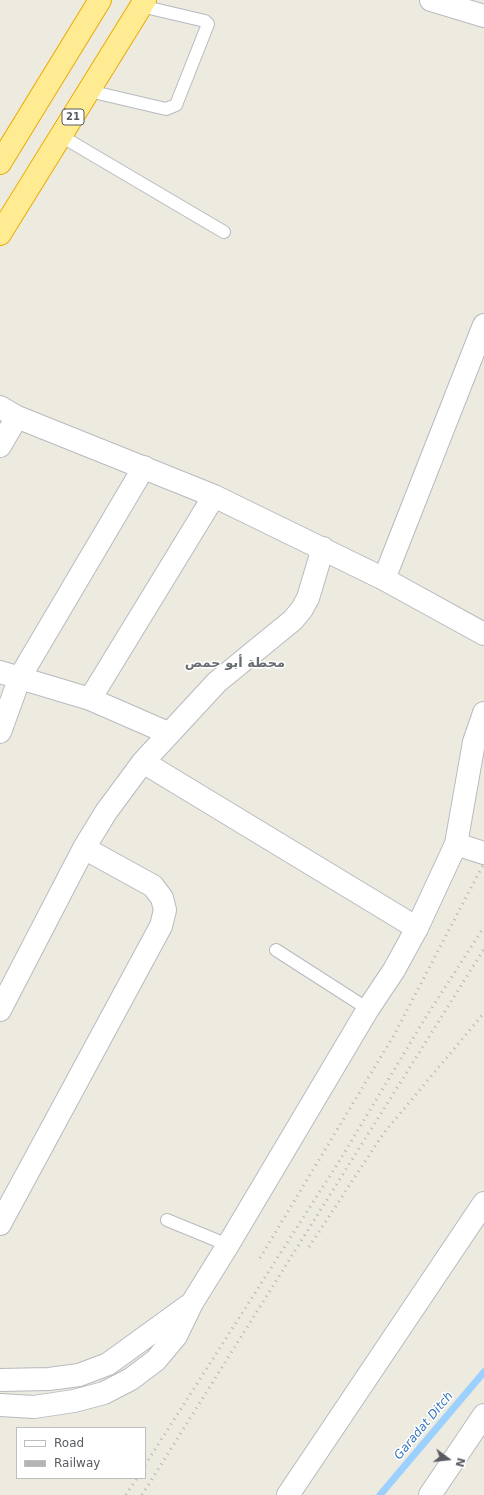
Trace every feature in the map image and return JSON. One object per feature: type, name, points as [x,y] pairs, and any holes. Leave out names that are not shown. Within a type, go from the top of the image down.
[{"type":"highway","points":[[0,163],[97,2]]},
{"type":"highway","name":"21","points":[[0,234],[143,3]]},
{"type":"street","points":[[431,0],[484,16]]},
{"type":"street","points":[[384,579],[484,325]]},
{"type":"street","points":[[0,446],[9,412],[214,496],[384,579],[484,634]]},
{"type":"street","points":[[0,732],[10,675],[144,467]]},
{"type":"street","points":[[90,699],[214,496]]},
{"type":"street","points":[[0,1010],[84,848],[106,812],[143,762],[168,733],[217,682],[293,620],[302,609],[308,598],[323,548]]},
{"type":"street","points":[[10,675],[90,699],[168,733]]},
{"type":"street","points":[[0,1405],[34,1407],[74,1401],[104,1393],[131,1379],[156,1360],[176,1336],[192,1303],[368,1009],[394,970],[417,928],[456,844],[474,742],[484,713]]},
{"type":"street","points":[[143,762],[417,928]]},
{"type":"street","points":[[456,844],[484,853]]},
{"type":"street","points":[[0,1224],[161,926],[165,910],[162,898],[153,886],[84,848]]},
{"type":"street","points":[[288,1495],[484,1203]]},
{"type":"street","points":[[0,1380],[49,1379],[79,1375],[108,1364],[192,1303]]},
{"type":"street","points":[[430,1495],[484,1415]]},
{"type":"lane","points":[[89,91],[166,110],[176,105],[208,24],[204,21],[143,3]]},
{"type":"lane","points":[[61,136],[224,232]]},
{"type":"lane","points":[[276,950],[368,1009]]},
{"type":"lane","points":[[167,1220],[228,1245]]},
{"type":"waterway","name":"Garadat Ditch","points":[[380,1495],[484,1372]]},
{"type":"railway","points":[[260,1258],[394,1035],[484,863]]},
{"type":"railway","points":[[146,1463],[340,1160],[424,1020],[484,927]]},
{"type":"railway","points":[[142,1495],[484,949]]},
{"type":"railway","points":[[309,1247],[383,1134],[484,1013]]},
{"type":"railway","points":[[126,1495],[136,1479]]},
{"type":"district","name":"محطة أبو حمص","points":[[235,664]]}]
